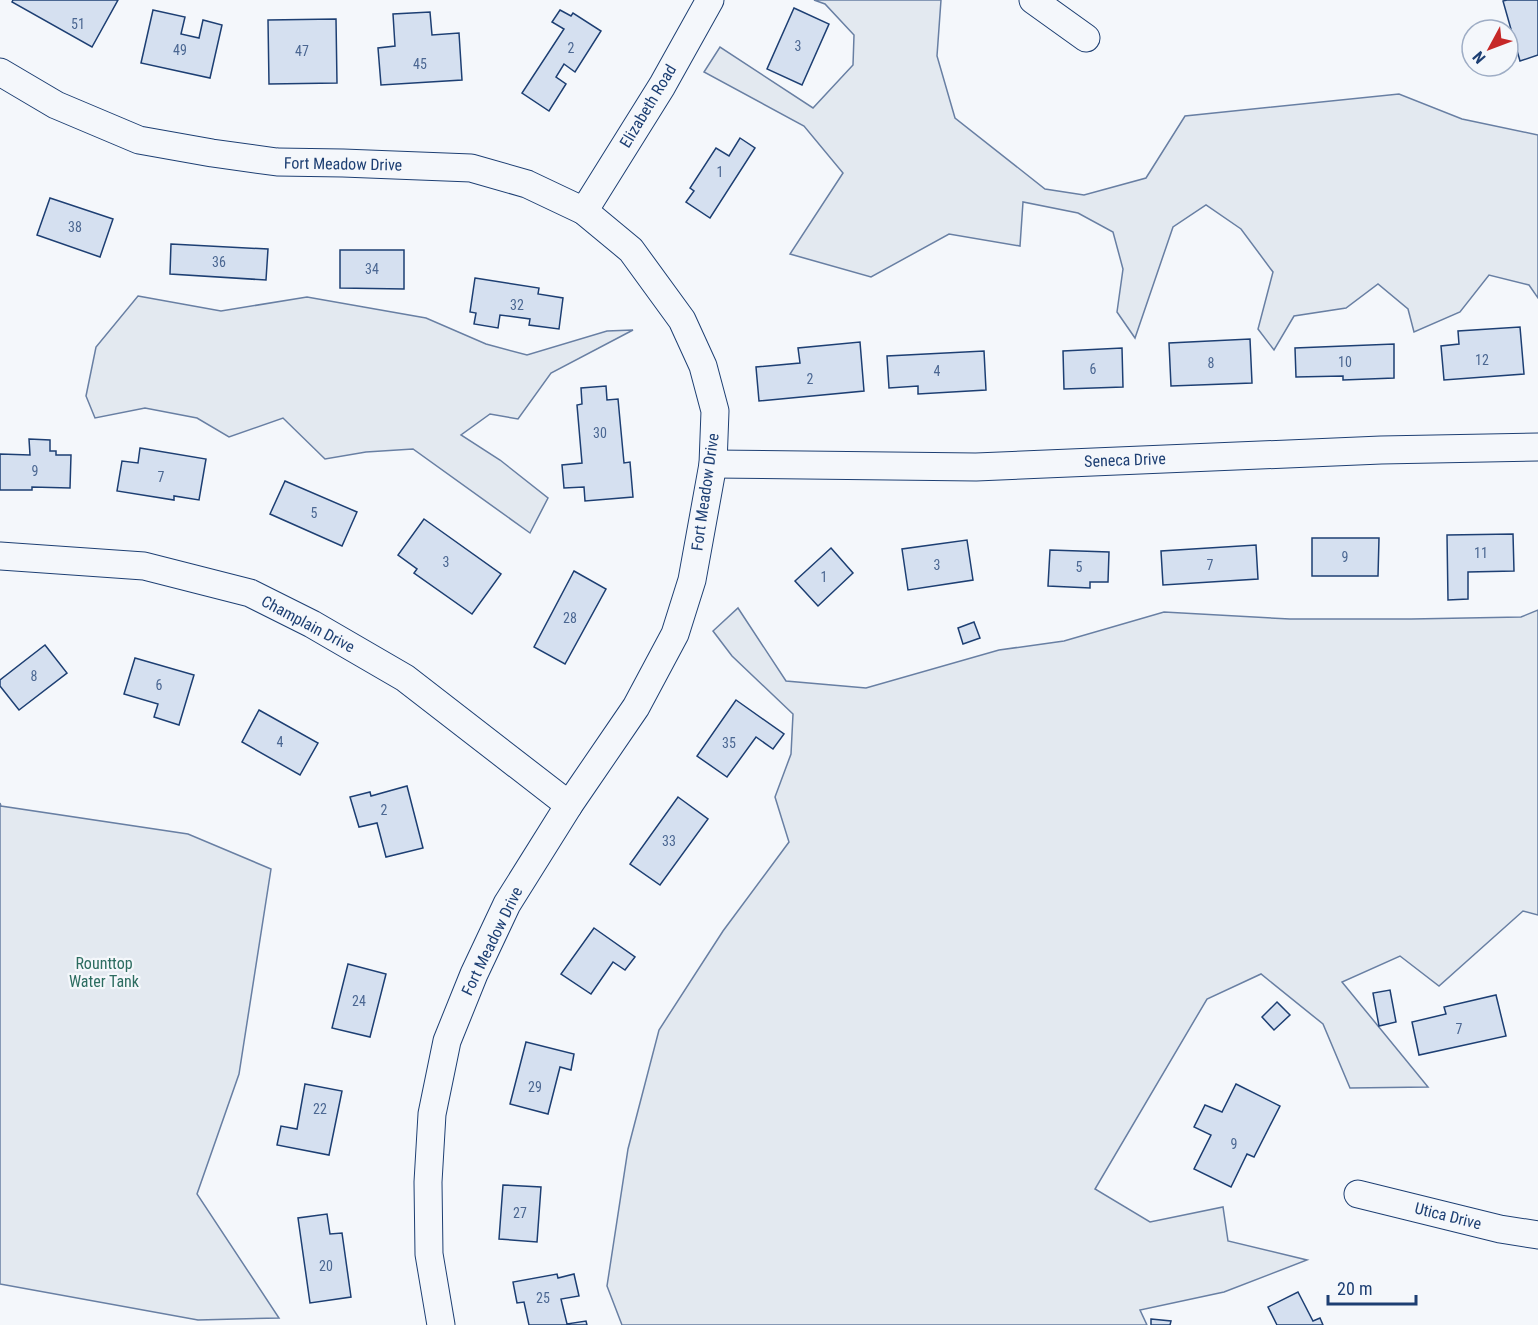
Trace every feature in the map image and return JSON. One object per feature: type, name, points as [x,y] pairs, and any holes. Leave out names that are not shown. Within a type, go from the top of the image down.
[{"type":"street","name":"Elizabeth Road","points":[[584,211],[662,86],[710,0]]},
{"type":"street","points":[[1033,0],[1086,38]]},
{"type":"street","name":"Fort Meadow Drive","points":[[0,72],[56,105],[139,140],[277,162],[471,168],[527,184],[584,211],[631,250],[682,320],[703,366],[715,411],[713,464],[692,580],[675,634],[636,707],[569,805],[507,904],[447,1041],[432,1114],[428,1182],[429,1254],[441,1325]]},
{"type":"street","name":"Seneca Drive","points":[[713,464],[976,466],[1381,450],[1538,447]]},
{"type":"street","name":"Champlain Drive","points":[[0,556],[144,566],[250,593],[312,624],[405,678],[569,805]]},
{"type":"street","name":"Utica Drive","points":[[1358,1194],[1500,1229],[1538,1235]]},
{"type":"green space","points":[[814,0],[941,0],[937,56],[955,118],[1045,189],[1084,195],[1146,178],[1185,116],[1399,94],[1462,119],[1538,135],[1538,298],[1529,285],[1489,275],[1460,312],[1414,332],[1408,309],[1378,284],[1346,308],[1294,316],[1274,350],[1258,329],[1273,272],[1241,229],[1206,205],[1173,227],[1135,338],[1117,312],[1123,269],[1113,232],[1078,213],[1023,202],[1020,246],[949,234],[871,277],[790,254],[843,173],[804,126],[704,72],[720,47],[813,108],[853,65],[854,35],[825,4]]},
{"type":"green space","points":[[138,296],[221,311],[307,297],[426,318],[486,344],[527,355],[607,331],[633,330],[551,373],[518,419],[490,414],[461,435],[500,460],[548,498],[530,533],[413,449],[366,452],[325,459],[283,418],[229,437],[197,418],[145,408],[95,418],[86,396],[96,347]]},
{"type":"green space","points":[[738,608],[786,681],[866,688],[999,650],[1064,641],[1164,612],[1290,619],[1411,619],[1521,617],[1538,610],[1538,915],[1523,911],[1439,986],[1400,956],[1342,982],[1428,1087],[1350,1088],[1323,1024],[1261,974],[1207,999],[1095,1189],[1150,1222],[1223,1207],[1228,1241],[1307,1260],[1224,1292],[1140,1310],[1147,1325],[622,1325],[607,1286],[628,1149],[659,1030],[723,931],[789,842],[775,797],[791,754],[793,714],[732,656],[713,631]]},
{"type":"green space","name":"Rounttop Water Tank","points":[[0,803],[1,806],[188,834],[271,869],[239,1074],[197,1194],[279,1318],[198,1320],[0,1284]]},
{"type":"building","points":[[13,0],[118,0],[92,47],[12,2]]},
{"type":"building","points":[[1538,0],[1538,55],[1520,61],[1520,18],[1508,18],[1503,1]]},
{"type":"building","points":[[794,8],[829,24],[802,85],[767,69]]},
{"type":"building","points":[[153,10],[185,17],[181,34],[199,38],[203,20],[222,25],[210,78],[141,63]]},
{"type":"building","points":[[560,10],[571,16],[573,13],[601,31],[575,72],[564,64],[556,77],[566,84],[549,111],[522,93],[564,29],[552,22]]},
{"type":"building","points":[[430,12],[432,35],[459,33],[462,80],[381,85],[378,48],[395,46],[393,14]]},
{"type":"building","points":[[336,19],[337,83],[269,84],[268,20]]},
{"type":"building","points":[[740,138],[755,148],[710,218],[686,202],[694,191],[690,188],[716,148],[729,156]]},
{"type":"building","points":[[50,198],[113,219],[100,257],[37,235]]},
{"type":"building","points":[[171,244],[268,249],[266,280],[170,274]]},
{"type":"building","points":[[340,250],[404,250],[404,289],[340,288]]},
{"type":"building","points":[[475,278],[539,288],[538,294],[563,298],[559,329],[529,325],[530,319],[500,315],[498,328],[474,324],[476,313],[470,312]]},
{"type":"building","points":[[1520,327],[1524,374],[1444,380],[1441,346],[1459,344],[1458,331]]},
{"type":"building","points":[[1250,339],[1252,383],[1171,386],[1169,343]]},
{"type":"building","points":[[860,342],[864,391],[759,401],[756,367],[800,363],[798,348]]},
{"type":"building","points":[[1394,344],[1394,378],[1343,380],[1343,376],[1296,377],[1295,348]]},
{"type":"building","points":[[1122,348],[1123,387],[1064,389],[1063,351]]},
{"type":"building","points":[[984,351],[986,390],[918,394],[918,386],[889,388],[887,356]]},
{"type":"building","points":[[606,386],[607,400],[618,399],[624,463],[630,462],[633,497],[585,501],[584,487],[564,488],[562,465],[582,463],[577,405],[582,404],[581,388]]},
{"type":"building","points":[[29,439],[50,440],[50,451],[56,451],[56,455],[71,455],[70,488],[32,487],[32,490],[0,490],[0,454],[30,455]]},
{"type":"building","points":[[140,448],[206,459],[199,500],[174,496],[174,500],[117,491],[122,461],[138,463]]},
{"type":"building","points":[[285,481],[357,512],[342,546],[270,514]]},
{"type":"building","points":[[424,519],[501,574],[472,614],[414,573],[417,569],[398,555]]},
{"type":"building","points":[[1513,534],[1514,571],[1468,572],[1468,599],[1448,600],[1447,535]]},
{"type":"building","points":[[1312,538],[1379,538],[1378,576],[1312,576]]},
{"type":"building","points":[[967,540],[973,580],[908,590],[902,549]]},
{"type":"building","points":[[1256,545],[1258,579],[1163,585],[1161,551]]},
{"type":"building","points":[[831,548],[853,573],[818,606],[795,581]]},
{"type":"building","points":[[1050,550],[1109,552],[1108,582],[1090,582],[1090,588],[1048,586]]},
{"type":"building","points":[[574,571],[606,589],[565,664],[534,647]]},
{"type":"building","points":[[974,622],[980,638],[963,644],[958,628]]},
{"type":"building","points":[[45,645],[67,673],[19,710],[0,686],[0,680]]},
{"type":"building","points":[[135,658],[194,675],[179,725],[154,717],[158,704],[124,694]]},
{"type":"building","points":[[736,700],[784,734],[773,749],[756,737],[727,777],[697,756]]},
{"type":"building","points":[[259,710],[318,743],[300,775],[242,742]]},
{"type":"building","points":[[407,786],[423,848],[386,857],[377,823],[359,827],[350,797],[370,792],[371,796]]},
{"type":"building","points":[[678,797],[708,819],[660,885],[630,864]]},
{"type":"building","points":[[594,928],[635,957],[625,970],[613,962],[591,994],[561,974]]},
{"type":"building","points":[[348,964],[386,974],[370,1037],[332,1028]]},
{"type":"building","points":[[1390,990],[1396,1022],[1379,1026],[1373,993]]},
{"type":"building","points":[[1496,995],[1506,1036],[1419,1055],[1412,1022],[1446,1014],[1444,1007]]},
{"type":"building","points":[[1277,1002],[1290,1015],[1274,1030],[1262,1017]]},
{"type":"building","points":[[526,1042],[574,1054],[571,1070],[560,1067],[548,1114],[510,1104]]},
{"type":"building","points":[[305,1084],[342,1091],[329,1155],[277,1145],[281,1126],[297,1129]]},
{"type":"building","points":[[1236,1084],[1280,1106],[1254,1157],[1247,1154],[1231,1187],[1194,1169],[1211,1135],[1194,1127],[1205,1105],[1222,1112]]},
{"type":"building","points":[[503,1185],[541,1187],[537,1242],[499,1239]]},
{"type":"building","points":[[327,1214],[330,1234],[342,1233],[351,1297],[310,1303],[298,1218]]},
{"type":"building","points":[[557,1274],[558,1278],[574,1274],[579,1296],[561,1299],[567,1324],[586,1321],[587,1325],[529,1325],[524,1302],[517,1303],[513,1282]]},
{"type":"building","points":[[1298,1292],[1313,1321],[1320,1318],[1323,1325],[1277,1325],[1268,1307]]},
{"type":"building","points":[[1151,1319],[1171,1321],[1170,1325],[1151,1325]]}]
